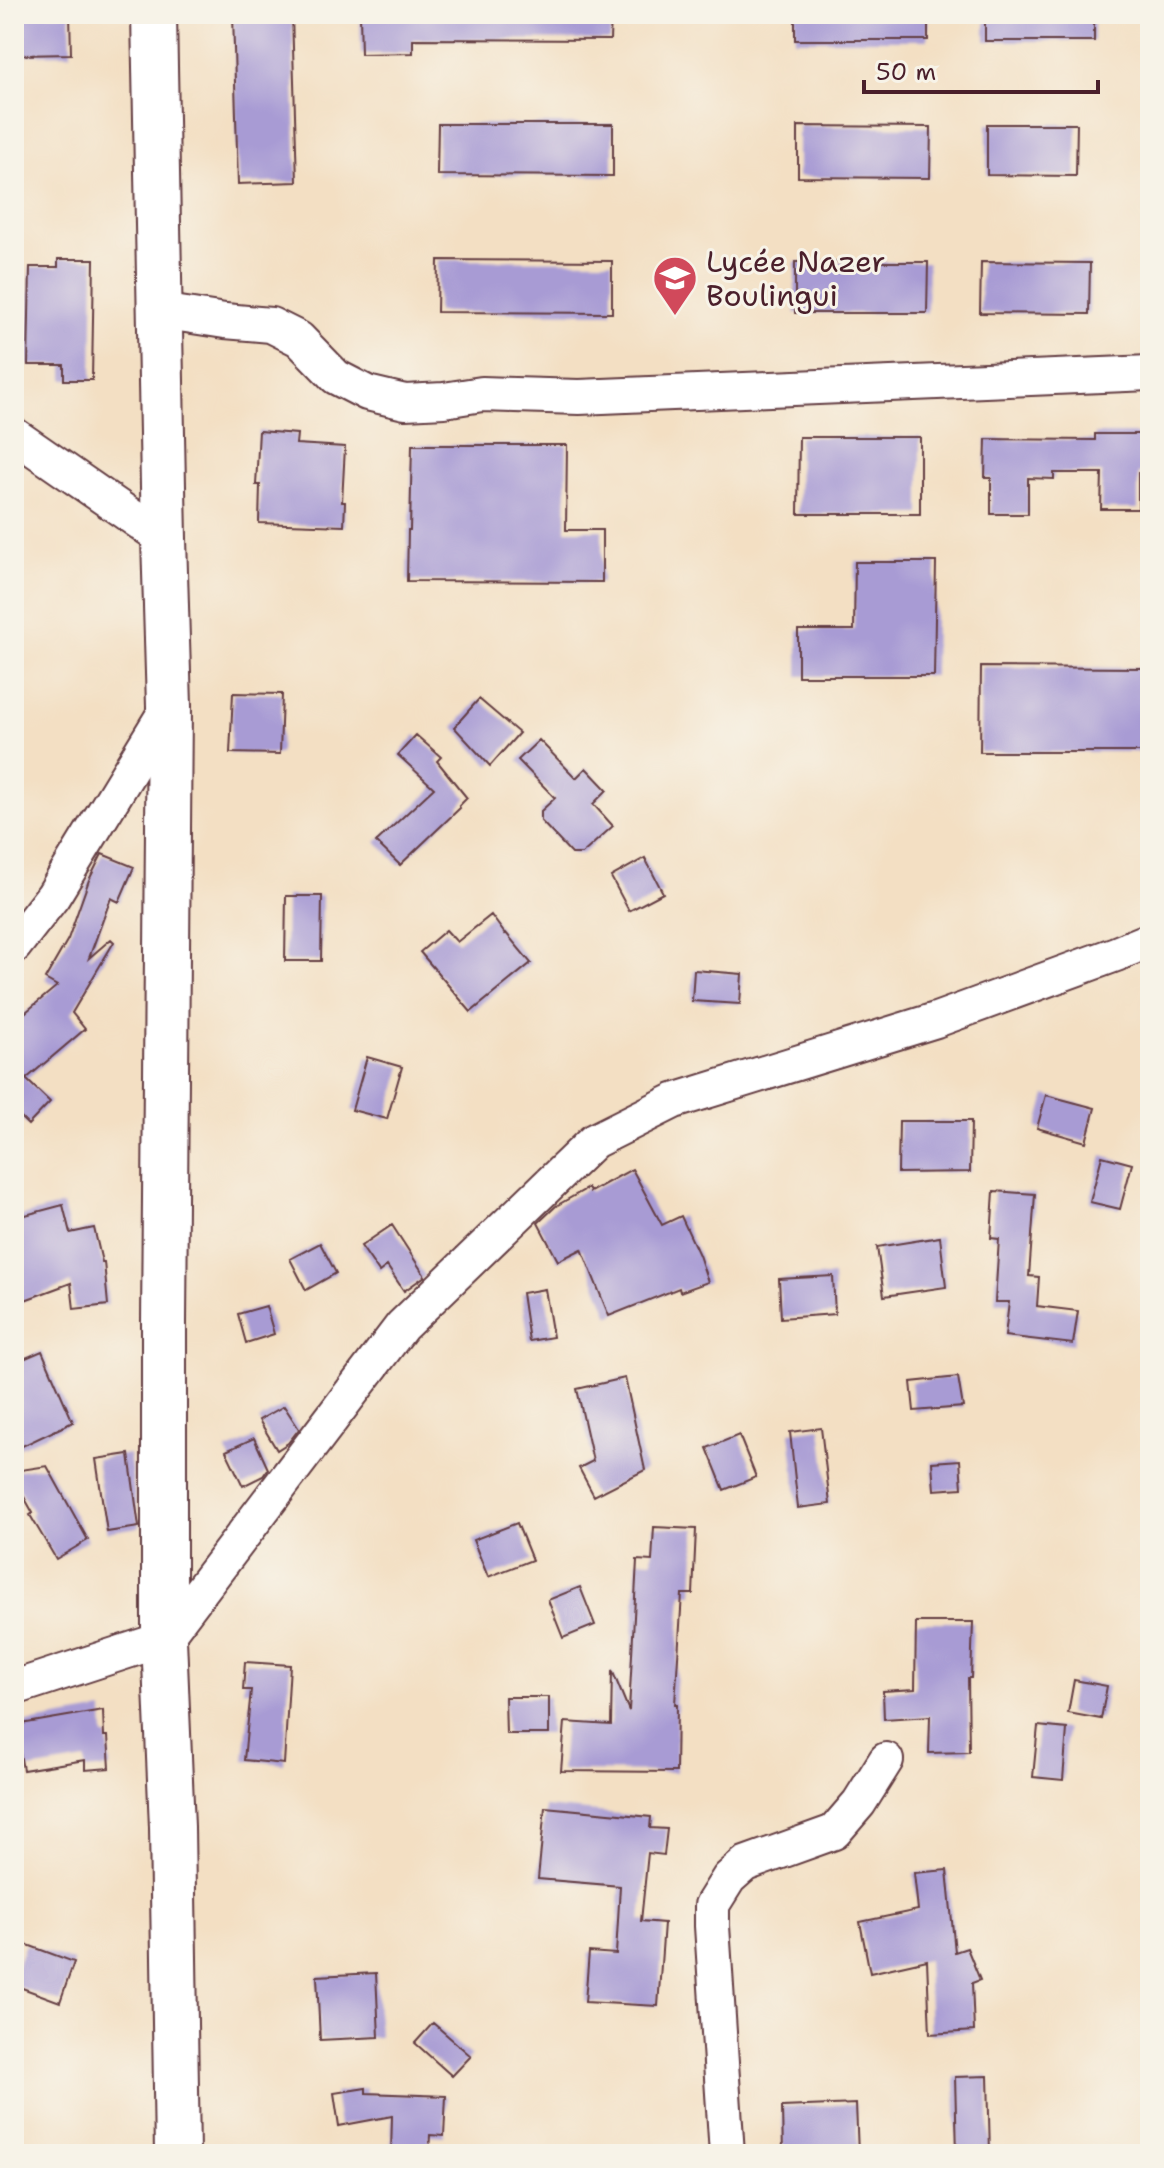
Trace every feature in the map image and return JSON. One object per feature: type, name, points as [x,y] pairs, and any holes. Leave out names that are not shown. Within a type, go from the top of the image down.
[{"type":"highway","points":[[154,14],[169,706],[164,1639],[172,1827],[177,2154]]},
{"type":"street","points":[[160,311],[271,325],[299,339],[336,377],[367,393],[405,402],[482,394],[579,397],[1150,373]]},
{"type":"street","points":[[14,435],[164,539]]},
{"type":"street","points":[[14,946],[53,896],[169,706]]},
{"type":"street","points":[[14,1688],[164,1639],[402,1326],[594,1141],[674,1101],[936,1020],[1150,940]]},
{"type":"street","points":[[727,2154],[712,1905],[729,1878],[745,1864],[834,1832],[859,1803],[886,1760]]},
{"type":"building","points":[[20,14],[70,14],[71,54],[20,55]]},
{"type":"building","points":[[233,14],[292,14],[297,182],[238,184]]},
{"type":"building","points":[[360,14],[611,14],[610,40],[413,39],[413,53],[361,54]]},
{"type":"building","points":[[795,14],[928,14],[928,40],[795,40]]},
{"type":"building","points":[[985,14],[1094,14],[1094,41],[985,41]]},
{"type":"building","points":[[438,124],[613,124],[613,176],[437,175]]},
{"type":"building","points":[[987,124],[1077,124],[1076,176],[987,175]]},
{"type":"building","points":[[798,126],[931,127],[930,178],[798,177]]},
{"type":"building","points":[[58,259],[94,259],[92,380],[64,380],[64,365],[28,365],[30,267],[58,267]]},
{"type":"building","points":[[438,260],[612,261],[612,313],[437,312]]},
{"type":"building","points":[[795,262],[928,262],[927,313],[795,313]]},
{"type":"building","points":[[981,262],[1090,263],[1089,314],[980,313]]},
{"type":"building","points":[[259,431],[297,434],[296,444],[345,447],[344,526],[259,523],[260,485],[256,485]]},
{"type":"building","points":[[1095,434],[1150,434],[1150,473],[1138,473],[1138,509],[1101,509],[1102,473],[1054,473],[1054,479],[1028,478],[1028,514],[991,514],[991,478],[985,478],[986,439],[1095,440]]},
{"type":"building","points":[[799,437],[920,437],[920,514],[798,514]]},
{"type":"building","points":[[412,445],[567,445],[566,530],[602,530],[602,582],[407,581]]},
{"type":"building","points":[[855,562],[936,562],[934,676],[798,676],[798,630],[854,630]]},
{"type":"building","points":[[981,667],[1150,668],[1150,752],[980,752]]},
{"type":"building","points":[[233,693],[282,694],[280,754],[230,753]]},
{"type":"building","points":[[479,699],[519,733],[490,766],[454,727]]},
{"type":"building","points":[[416,735],[441,757],[437,761],[467,798],[400,865],[376,842],[434,788],[398,755]]},
{"type":"building","points":[[539,740],[576,778],[586,768],[607,790],[593,804],[613,826],[582,854],[572,854],[541,821],[541,811],[555,798],[518,760]]},
{"type":"building","points":[[102,854],[134,867],[119,902],[111,898],[89,958],[111,939],[114,942],[72,1013],[85,1029],[26,1079],[50,1102],[28,1125],[14,1111],[14,1022],[57,986],[45,979],[68,939],[89,880]]},
{"type":"building","points":[[645,858],[663,893],[629,911],[611,877]]},
{"type":"building","points":[[286,896],[322,896],[321,961],[285,961]]},
{"type":"building","points":[[491,915],[531,963],[471,1012],[420,952],[446,930],[457,942]]},
{"type":"building","points":[[694,970],[742,974],[740,1004],[692,1001]]},
{"type":"building","points":[[367,1057],[402,1067],[387,1119],[352,1110]]},
{"type":"building","points":[[1046,1095],[1095,1108],[1086,1142],[1037,1128]]},
{"type":"building","points":[[899,1121],[971,1121],[970,1172],[898,1173]]},
{"type":"building","points":[[1102,1156],[1132,1164],[1120,1209],[1090,1202]]},
{"type":"building","points":[[632,1169],[662,1225],[681,1216],[708,1282],[680,1292],[679,1288],[609,1316],[582,1249],[558,1261],[538,1223],[556,1206]]},
{"type":"building","points":[[994,1191],[1035,1194],[1029,1276],[1039,1277],[1037,1306],[1078,1311],[1073,1344],[1005,1336],[1009,1302],[995,1302],[999,1239],[991,1238]]},
{"type":"building","points":[[63,1205],[70,1233],[94,1228],[104,1262],[108,1305],[74,1309],[71,1283],[14,1304],[14,1218]]},
{"type":"building","points":[[392,1225],[425,1276],[404,1291],[387,1266],[379,1272],[361,1246]]},
{"type":"building","points":[[940,1237],[946,1287],[884,1296],[877,1247]]},
{"type":"building","points":[[320,1243],[336,1273],[306,1290],[290,1259]]},
{"type":"building","points":[[833,1276],[835,1314],[781,1318],[779,1279]]},
{"type":"building","points":[[545,1289],[553,1337],[529,1341],[522,1293]]},
{"type":"building","points":[[266,1306],[274,1334],[246,1343],[238,1314]]},
{"type":"building","points":[[42,1351],[73,1422],[14,1450],[14,1363]]},
{"type":"building","points":[[958,1377],[963,1407],[914,1411],[911,1382]]},
{"type":"building","points":[[625,1378],[645,1470],[594,1496],[579,1468],[593,1461],[577,1389]]},
{"type":"building","points":[[284,1406],[299,1429],[288,1443],[277,1450],[259,1420]]},
{"type":"building","points":[[821,1428],[830,1504],[798,1508],[790,1432]]},
{"type":"building","points":[[739,1435],[756,1477],[724,1490],[707,1448]]},
{"type":"building","points":[[254,1438],[268,1469],[263,1476],[243,1486],[226,1451]]},
{"type":"building","points":[[129,1454],[139,1527],[107,1532],[96,1459]]},
{"type":"building","points":[[960,1460],[962,1488],[934,1490],[932,1462]]},
{"type":"building","points":[[47,1466],[88,1540],[56,1559],[30,1515],[33,1513],[14,1479],[14,1471]]},
{"type":"building","points":[[517,1523],[532,1560],[488,1577],[473,1540]]},
{"type":"building","points":[[654,1527],[696,1529],[693,1594],[682,1594],[675,1704],[676,1772],[561,1771],[565,1722],[611,1725],[612,1670],[629,1711],[637,1560],[652,1561]]},
{"type":"building","points":[[580,1587],[595,1625],[563,1638],[548,1600]]},
{"type":"building","points":[[916,1622],[973,1622],[971,1678],[968,1678],[969,1752],[929,1753],[930,1716],[884,1719],[883,1691],[915,1689]]},
{"type":"building","points":[[245,1662],[290,1665],[284,1764],[244,1760],[251,1690],[243,1690]]},
{"type":"building","points":[[1074,1680],[1107,1686],[1101,1719],[1068,1713]]},
{"type":"building","points":[[505,1697],[549,1697],[549,1734],[506,1734]]},
{"type":"building","points":[[103,1710],[110,1768],[85,1770],[85,1760],[23,1770],[15,1725]]},
{"type":"building","points":[[1038,1726],[1067,1729],[1063,1780],[1033,1777]]},
{"type":"building","points":[[545,1807],[651,1817],[650,1828],[667,1829],[664,1855],[648,1853],[641,1921],[664,1923],[658,2006],[585,2002],[589,1952],[616,1954],[620,1886],[538,1879]]},
{"type":"building","points":[[947,1870],[955,1952],[967,1948],[980,1980],[972,1983],[974,2031],[930,2034],[927,1960],[870,1973],[860,1922],[918,1910],[914,1873]]},
{"type":"building","points":[[25,1944],[74,1962],[60,2002],[14,1985],[14,1973]]},
{"type":"building","points":[[376,1973],[379,2037],[320,2040],[317,1976]]},
{"type":"building","points":[[433,2023],[471,2056],[452,2076],[415,2043]]},
{"type":"building","points":[[988,2076],[990,2154],[957,2154],[955,2077]]},
{"type":"building","points":[[366,2088],[366,2093],[446,2096],[444,2136],[430,2135],[429,2154],[391,2154],[392,2116],[339,2126],[334,2093]]},
{"type":"building","points":[[856,2104],[858,2154],[783,2154],[782,2107]]},
{"type":"place","name":"Lycée Nazer Boulingui","points":[[675,317]]}]
